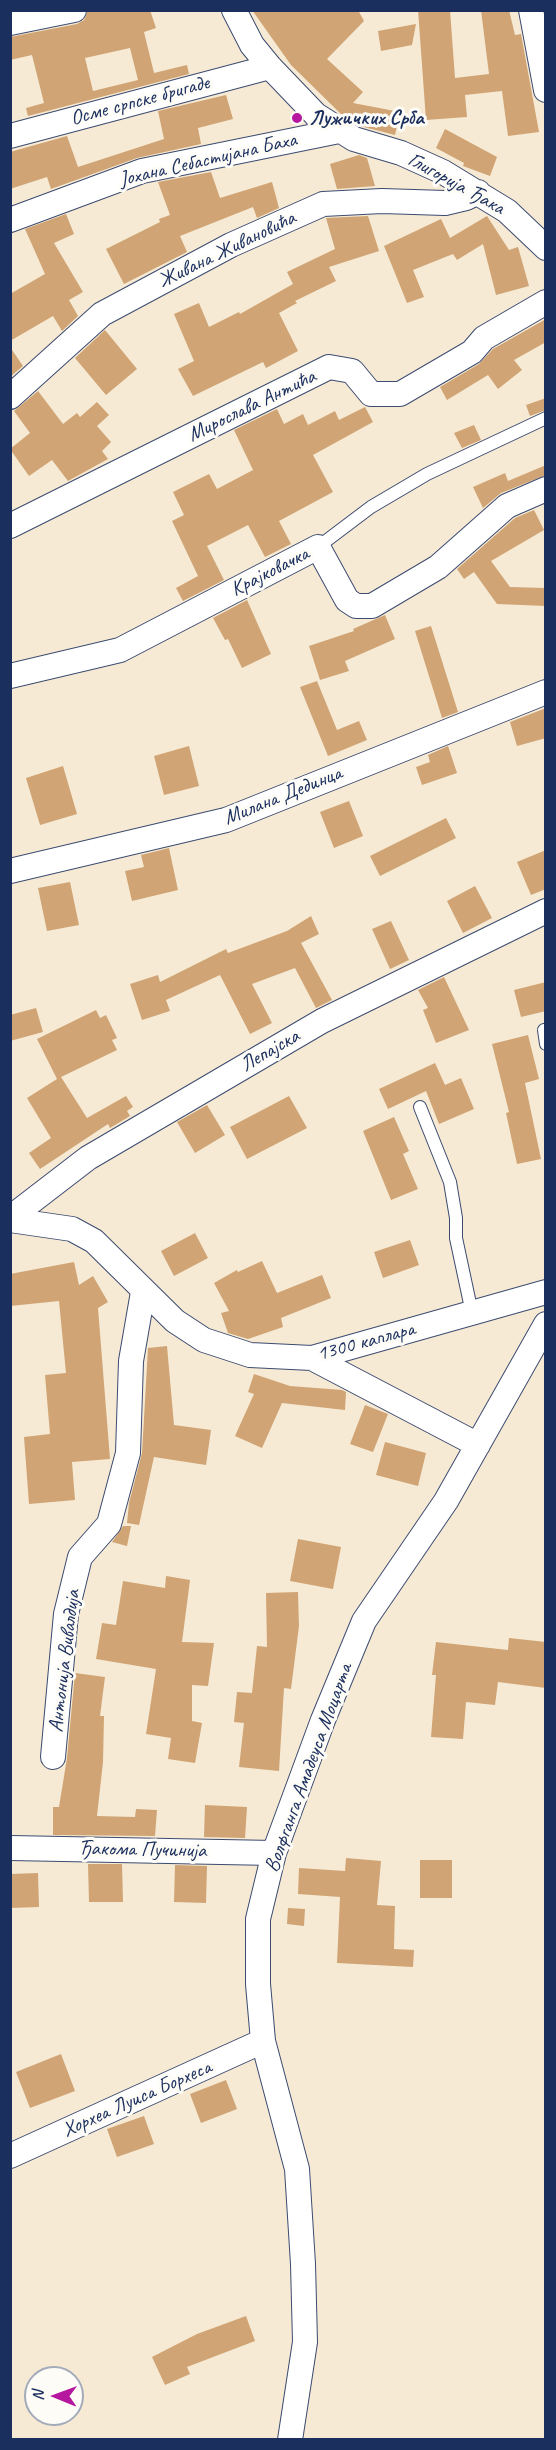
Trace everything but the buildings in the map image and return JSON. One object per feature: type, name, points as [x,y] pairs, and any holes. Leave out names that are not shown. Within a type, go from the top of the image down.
[{"type":"street","points":[[10,23],[74,10]]},
{"type":"street","name":"Глигорија Ђака","points":[[234,10],[252,45],[316,115],[339,131],[414,158],[478,192],[521,222],[546,248]]},
{"type":"street","points":[[531,10],[546,90]]},
{"type":"street","name":"Осме српске бригаде","points":[[10,136],[270,67]]},
{"type":"street","name":"Јохана Себастијана Баха","points":[[10,220],[142,171],[339,131]]},
{"type":"street","name":"Живана Живановића","points":[[10,397],[102,314],[231,245],[323,204],[382,201],[445,203],[466,198],[478,192]]},
{"type":"street","name":"Мирослава Антића","points":[[10,526],[329,367],[352,371],[371,394],[400,394],[472,352],[484,338],[546,302]]},
{"type":"street","name":"Крајковачка","points":[[10,676],[120,650],[318,547],[347,600],[356,606],[372,606],[438,567],[507,506],[546,489]]},
{"type":"street","name":"Милана Дединца","points":[[10,871],[225,820],[546,692]]},
{"type":"street","name":"Лепајска","points":[[10,1219],[88,1158],[321,1021],[546,911]]},
{"type":"street","name":"1300 каплара","points":[[10,1219],[51,1224],[79,1233],[94,1242],[175,1321],[204,1340],[226,1349],[278,1358],[312,1358],[546,1292]]},
{"type":"street","name":"Антонија Вивалдија","points":[[53,1757],[66,1614],[80,1557],[109,1524],[128,1453],[131,1361],[143,1292]]},
{"type":"street","name":"Волфганга Амадеуса Моцарта","points":[[290,2439],[305,2342],[303,2264],[297,2169],[263,2041],[258,1984],[258,1919],[274,1852],[323,1720],[364,1621],[446,1501],[546,1324]]},
{"type":"street","points":[[312,1358],[478,1445]]},
{"type":"street","name":"Ђакома Пучинија","points":[[10,1848],[274,1852]]},
{"type":"street","name":"Хорхеа Луиса Борхеса","points":[[10,2156],[263,2041]]},
{"type":"lane","points":[[318,547],[371,507],[427,474],[546,418]]},
{"type":"lane","points":[[544,1030],[546,1044]]},
{"type":"lane","points":[[420,1107],[450,1182],[456,1218],[456,1238],[472,1313]]},
{"type":"place","name":"Лужичких Срба","points":[[297,118]]}]
